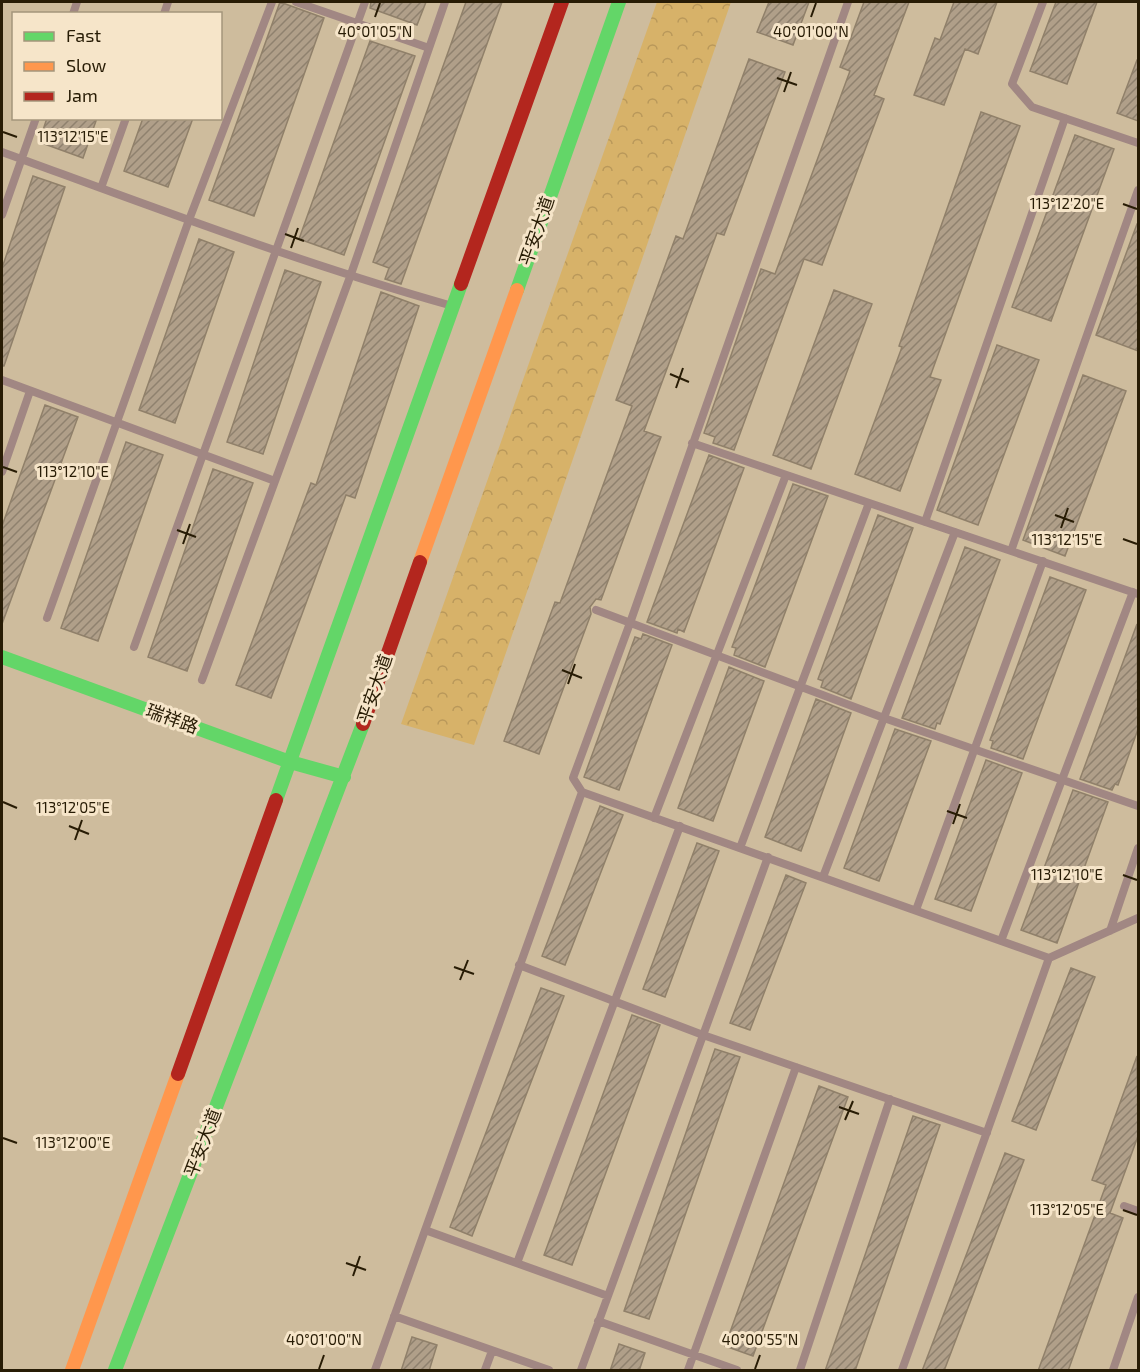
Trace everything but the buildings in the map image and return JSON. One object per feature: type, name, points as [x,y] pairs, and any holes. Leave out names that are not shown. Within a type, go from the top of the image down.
[{"type":"main road","points":[[72,1371],[562,2]]},
{"type":"main road","name":"平安大道","points":[[115,1371],[344,777],[619,2]]},
{"type":"main road","name":"瑞祥路","points":[[2,657],[290,762],[344,777]]},
{"type":"lane","points":[[47,618],[189,220],[272,2]]},
{"type":"lane","points":[[296,2],[429,48]]},
{"type":"lane","points":[[134,647],[365,2]]},
{"type":"lane","points":[[202,680],[350,277],[445,2]]},
{"type":"lane","points":[[848,2],[630,623],[573,778],[582,792],[1049,958],[1138,918]]},
{"type":"lane","points":[[1043,2],[1012,84],[1032,107],[1138,143]]},
{"type":"lane","points":[[925,522],[1065,118]]},
{"type":"lane","points":[[2,215],[35,120]]},
{"type":"lane","points":[[101,188],[125,120]]},
{"type":"lane","points":[[2,152],[350,277],[453,306]]},
{"type":"lane","points":[[1011,551],[1138,190]]},
{"type":"lane","points":[[2,380],[275,481]]},
{"type":"lane","points":[[2,472],[30,391]]},
{"type":"lane","points":[[692,443],[1136,593],[1062,778],[1001,941]]},
{"type":"lane","points":[[654,818],[786,475]]},
{"type":"lane","points":[[740,848],[869,503]]},
{"type":"lane","points":[[822,877],[955,532]]},
{"type":"lane","points":[[916,910],[1042,561]]},
{"type":"lane","points":[[596,610],[884,717],[1138,806]]},
{"type":"lane","points":[[375,1371],[582,792]]},
{"type":"lane","points":[[517,1263],[680,826]]},
{"type":"lane","points":[[1110,931],[1138,848]]},
{"type":"lane","points":[[581,1371],[768,857]]},
{"type":"lane","points":[[902,1371],[1049,958]]},
{"type":"lane","points":[[519,965],[703,1035],[987,1132]]},
{"type":"lane","points":[[688,1371],[796,1067]]},
{"type":"lane","points":[[800,1371],[890,1099]]},
{"type":"lane","points":[[1124,1206],[1138,1211]]},
{"type":"lane","points":[[425,1230],[608,1296]]},
{"type":"lane","points":[[1113,1371],[1138,1297]]},
{"type":"lane","points":[[394,1316],[549,1371]]},
{"type":"lane","points":[[598,1321],[737,1371]]},
{"type":"lane","points":[[485,1371],[492,1351]]},
{"type":"green space","points":[[657,2],[731,2],[474,745],[401,724]]},
{"type":"traffic: fast","points":[[517,290],[619,2]]},
{"type":"traffic: fast","points":[[276,800],[461,284]]},
{"type":"traffic: fast","points":[[2,657],[290,762],[344,777]]},
{"type":"traffic: fast","points":[[115,1370],[363,724]]},
{"type":"traffic: slow","points":[[420,562],[517,290]]},
{"type":"traffic: slow","points":[[72,1370],[178,1074]]},
{"type":"traffic: jam","points":[[461,284],[562,2]]},
{"type":"traffic: jam","points":[[363,724],[420,562]]},
{"type":"traffic: jam","points":[[178,1074],[276,800]]}]
